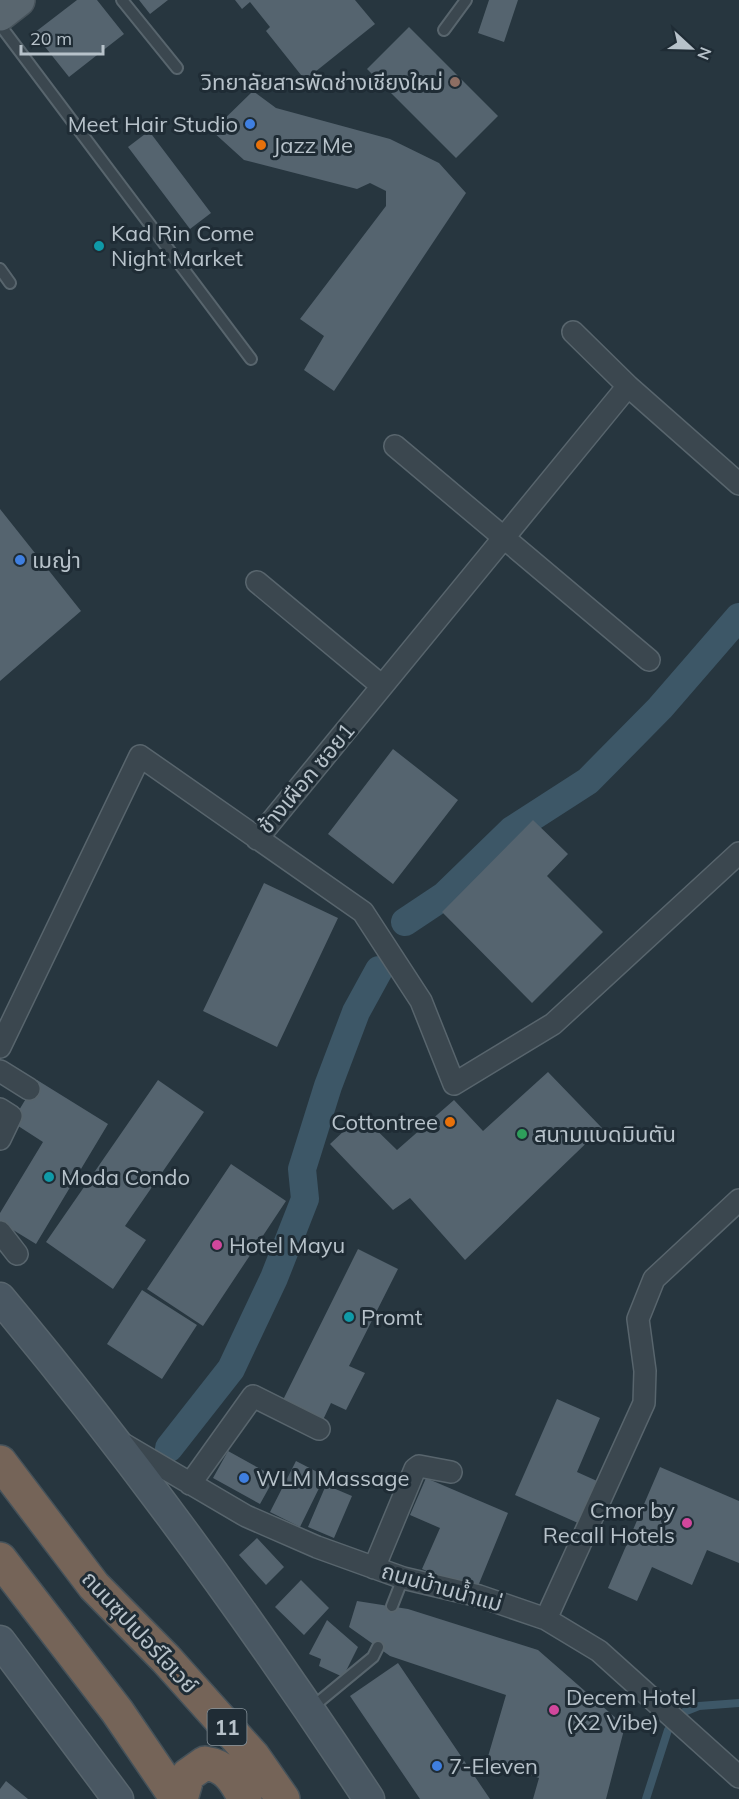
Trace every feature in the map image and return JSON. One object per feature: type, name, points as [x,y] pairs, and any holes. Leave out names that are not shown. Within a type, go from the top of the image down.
[{"type":"highway","name":"ถนนซุปเปอร์ไฮเวย์","points":[[0,1462],[94,1586],[166,1659],[253,1755],[283,1799]]},
{"type":"highway","points":[[0,1559],[117,1711],[177,1799]]},
{"type":"highway","points":[[181,1799],[188,1775],[205,1763],[220,1765],[236,1783],[245,1799]]},
{"type":"main road","points":[[0,14],[18,0]]},
{"type":"main road","points":[[0,1298],[116,1440],[310,1709],[369,1799]]},
{"type":"main road","points":[[0,1641],[118,1799]]},
{"type":"street","points":[[573,332],[628,386],[739,484]]},
{"type":"street","name":"ช้างเผือก ซอย1","points":[[0,1047],[140,756],[257,840],[628,386]]},
{"type":"street","points":[[395,446],[649,660]]},
{"type":"street","points":[[257,582],[382,686]]},
{"type":"street","points":[[257,840],[363,912],[421,1001],[454,1084],[553,1024],[739,853]]},
{"type":"street","points":[[0,1071],[29,1089]]},
{"type":"street","points":[[0,1109],[11,1116],[0,1139]]},
{"type":"street","points":[[546,1619],[644,1403],[645,1371],[639,1319],[654,1279],[739,1200]]},
{"type":"street","points":[[0,1232],[17,1254]]},
{"type":"street","points":[[190,1484],[253,1396],[319,1429]]},
{"type":"street","name":"ถนนบ้านน้ำแม่","points":[[116,1440],[246,1516],[317,1548],[403,1578],[479,1596],[546,1619],[599,1651],[739,1777]]},
{"type":"street","points":[[374,1568],[415,1469],[419,1466],[427,1466],[451,1472]]},
{"type":"lane","points":[[122,0],[177,68]]},
{"type":"lane","points":[[444,30],[466,0]]},
{"type":"lane","points":[[0,25],[251,359]]},
{"type":"lane","points":[[0,269],[10,283]]},
{"type":"lane","points":[[392,1606],[403,1578]]},
{"type":"lane","points":[[310,1709],[373,1657],[378,1647]]},
{"type":"building","points":[[77,0],[97,0],[124,34],[69,77],[34,33]]},
{"type":"building","points":[[139,0],[168,0],[150,14]]},
{"type":"building","points":[[235,0],[355,0],[375,24],[305,80],[266,31],[270,27],[250,2],[242,9]]},
{"type":"building","points":[[489,0],[518,0],[504,42],[478,33]]},
{"type":"building","points":[[409,27],[498,116],[456,158],[367,69]]},
{"type":"building","points":[[253,91],[276,108],[390,139],[439,163],[466,193],[334,391],[304,370],[324,336],[300,319],[386,206],[386,191],[370,183],[357,189],[244,160],[212,131]]},
{"type":"building","points":[[149,131],[211,213],[190,229],[128,147]]},
{"type":"building","name":"เมญ่า","points":[[0,509],[81,611],[0,681]]},
{"type":"building","points":[[393,749],[458,800],[393,884],[328,834]]},
{"type":"building","points":[[533,820],[568,854],[547,876],[603,932],[532,1003],[442,912]]},
{"type":"building","points":[[264,883],[338,918],[277,1047],[203,1011]]},
{"type":"building","points":[[548,1072],[602,1128],[465,1260],[410,1198],[393,1210],[330,1144],[361,1115],[397,1150],[454,1100],[483,1131]]},
{"type":"building","name":"Moda Condo","points":[[37,1080],[108,1124],[36,1244],[0,1222],[0,1213],[43,1142],[12,1122]]},
{"type":"building","points":[[158,1080],[204,1112],[125,1226],[146,1240],[113,1289],[46,1242]]},
{"type":"building","name":"Hotel Mayu","points":[[231,1164],[286,1201],[203,1326],[147,1289]]},
{"type":"building","name":"Promt","points":[[358,1249],[398,1269],[349,1366],[365,1373],[346,1410],[331,1403],[322,1422],[282,1402]]},
{"type":"building","points":[[142,1290],[197,1325],[162,1379],[107,1344]]},
{"type":"building","points":[[557,1399],[600,1418],[577,1472],[597,1481],[578,1523],[515,1495]]},
{"type":"building","name":"WLM Massage","points":[[228,1451],[275,1477],[260,1504],[213,1478]]},
{"type":"building","points":[[296,1461],[325,1476],[300,1527],[270,1512]]},
{"type":"building","name":"Cmor by Recall Hotels","points":[[660,1467],[739,1501],[739,1563],[707,1550],[692,1585],[652,1567],[637,1601],[608,1588]]},
{"type":"building","points":[[426,1478],[508,1513],[476,1591],[422,1569],[440,1528],[410,1515]]},
{"type":"building","points":[[326,1485],[352,1496],[334,1538],[308,1527]]},
{"type":"building","points":[[257,1538],[284,1567],[266,1585],[239,1555]]},
{"type":"building","points":[[301,1580],[329,1608],[304,1635],[275,1607]]},
{"type":"building","name":"Decem Hotel (X2 Vibe)","points":[[357,1601],[408,1609],[538,1650],[625,1726],[606,1799],[533,1799],[539,1778],[487,1760],[506,1695],[390,1656],[349,1627]]},
{"type":"building","points":[[327,1620],[358,1647],[343,1677],[319,1666],[321,1659],[309,1654]]},
{"type":"building","points":[[398,1663],[490,1799],[420,1799],[350,1696]]},
{"type":"building","points":[[6,1781],[28,1799],[0,1799],[0,1789]]},
{"type":"waterway","points":[[405,922],[444,896],[512,830],[588,781],[660,708],[739,617]]},
{"type":"waterway","points":[[169,1448],[231,1369],[274,1278],[305,1199],[302,1169],[328,1086],[356,1012],[379,970]]},
{"type":"waterway","points":[[684,1712],[699,1706],[739,1703]]},
{"type":"waterway","points":[[646,1799],[668,1730]]},
{"type":"place","name":"วิทยาลัยสารพัดช่างเชียงใหม่","points":[[455,82]]},
{"type":"place","name":"Meet Hair Studio","points":[[250,124]]},
{"type":"place","name":"Jazz Me","points":[[261,145]]},
{"type":"place","name":"Kad Rin Come Night Market","points":[[99,246]]},
{"type":"place","name":"เมญ่า","points":[[20,560]]},
{"type":"place","name":"Cottontree","points":[[450,1122]]},
{"type":"place","name":"สนามแบดมินตัน","points":[[522,1134]]},
{"type":"place","name":"Moda Condo","points":[[49,1177]]},
{"type":"place","name":"Hotel Mayu","points":[[217,1245]]},
{"type":"place","name":"Promt","points":[[349,1317]]},
{"type":"place","name":"WLM Massage","points":[[244,1478]]},
{"type":"place","name":"Cmor by Recall Hotels","points":[[687,1523]]},
{"type":"place","name":"Decem Hotel (X2 Vibe)","points":[[554,1710]]},
{"type":"place","name":"7-Eleven","points":[[437,1766]]}]
